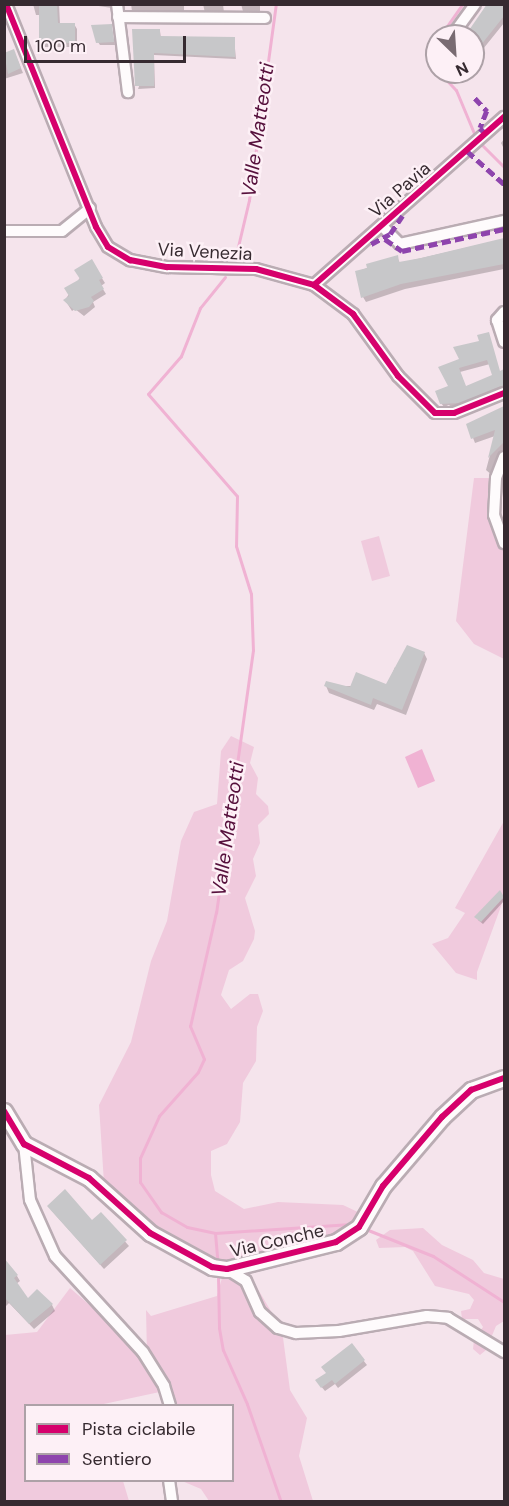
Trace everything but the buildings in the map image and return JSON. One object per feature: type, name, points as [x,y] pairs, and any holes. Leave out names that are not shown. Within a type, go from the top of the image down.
[{"type":"street","name":"Via Venezia","points":[[6,4],[108,247],[130,260],[167,267],[256,269],[314,285],[353,314],[398,376],[435,413],[454,413],[504,393]]},
{"type":"street","points":[[117,4],[128,92]]},
{"type":"street","points":[[461,24],[475,4]]},
{"type":"street","points":[[118,17],[265,18]]},
{"type":"street","name":"Via Pavia","points":[[314,285],[504,117]]},
{"type":"street","points":[[4,231],[62,231],[90,208]]},
{"type":"street","points":[[382,226],[400,244],[504,221]]},
{"type":"street","points":[[504,312],[497,320],[504,342]]},
{"type":"street","points":[[504,457],[496,478],[494,514],[504,543]]},
{"type":"street","name":"Via Conche","points":[[24,1144],[89,1178],[150,1233],[213,1267],[227,1269],[336,1242],[359,1227],[383,1186],[442,1117],[471,1090],[504,1078]]},
{"type":"street","points":[[4,1111],[24,1144],[30,1200],[55,1256],[143,1352],[164,1386],[170,1404]]},
{"type":"street","points":[[227,1269],[246,1281],[260,1312],[278,1328],[296,1333],[339,1332],[427,1316],[448,1318],[504,1352]]},
{"type":"street","points":[[169,1482],[172,1502]]},
{"type":"shaded area","points":[[474,478],[496,478],[494,515],[504,543],[504,659],[474,644],[456,621]]},
{"type":"shaded area","points":[[379,536],[390,576],[372,581],[361,541]]},
{"type":"shaded area","points":[[231,736],[254,747],[250,763],[258,778],[256,794],[268,806],[269,814],[258,825],[260,843],[253,859],[256,876],[245,898],[255,931],[254,939],[243,961],[229,970],[221,995],[231,1009],[250,994],[258,994],[263,1011],[257,1027],[256,1061],[243,1083],[240,1122],[227,1144],[211,1151],[211,1175],[215,1191],[244,1209],[278,1202],[343,1205],[362,1214],[348,1241],[317,1257],[243,1264],[282,1330],[290,1390],[307,1418],[299,1456],[313,1501],[209,1501],[201,1489],[184,1482],[234,1482],[234,1404],[174,1404],[169,1390],[104,1404],[24,1404],[24,1482],[123,1482],[129,1501],[5,1502],[5,1335],[37,1332],[70,1288],[147,1355],[146,1310],[151,1316],[217,1296],[225,1267],[209,1266],[105,1199],[99,1105],[131,1042],[151,961],[167,921],[181,841],[194,812],[217,804],[221,751]]},
{"type":"shaded area","points":[[422,749],[435,781],[418,788],[405,757]]},
{"type":"shaded area","points":[[504,821],[504,898],[477,972],[477,980],[456,973],[432,944],[448,938],[465,913],[455,908]]},
{"type":"shaded area","points":[[423,1228],[442,1245],[473,1260],[484,1273],[504,1279],[504,1321],[496,1326],[486,1350],[480,1355],[473,1349],[474,1340],[483,1327],[478,1319],[462,1319],[461,1311],[470,1309],[474,1300],[469,1294],[435,1286],[413,1251],[405,1247],[379,1248],[376,1240],[390,1230]]},
{"type":"waterway","name":"Valle Matteotti","points":[[236,255],[249,200],[276,4]]},
{"type":"waterway","points":[[448,24],[462,4]]},
{"type":"waterway","points":[[450,84],[456,90],[476,138]]},
{"type":"waterway","points":[[480,143],[504,167]]},
{"type":"waterway","name":"Valle Matteotti","points":[[225,277],[200,308],[181,356],[148,394],[237,496],[236,546],[251,594],[253,650],[216,912],[190,1026],[204,1059],[198,1072],[159,1116],[140,1158],[140,1182],[161,1212],[187,1227],[215,1233],[351,1224]]},
{"type":"waterway","name":"Valle Matteotti","points":[[368,1230],[433,1256],[504,1302]]},
{"type":"waterway","points":[[215,1233],[217,1258]]},
{"type":"waterway","points":[[218,1275],[219,1328],[223,1350],[247,1404],[281,1502]]},
{"type":"marked path","points":[[475,98],[487,111],[480,128],[486,134]]},
{"type":"marked path","points":[[467,151],[504,184]]},
{"type":"marked path","points":[[371,244],[390,234],[402,216]]},
{"type":"marked path","points":[[385,239],[402,251],[504,229]]},
{"type":"cycle path","points":[[6,4],[96,227],[108,247],[130,260],[167,267],[256,269],[314,285],[353,314],[398,376],[435,413],[454,413],[504,393]]},
{"type":"cycle path","points":[[314,285],[504,117]]},
{"type":"cycle path","points":[[4,1111],[24,1144],[89,1178],[150,1233],[212,1267],[227,1269],[336,1242],[359,1227],[383,1186],[442,1117],[471,1090],[504,1078]]}]
